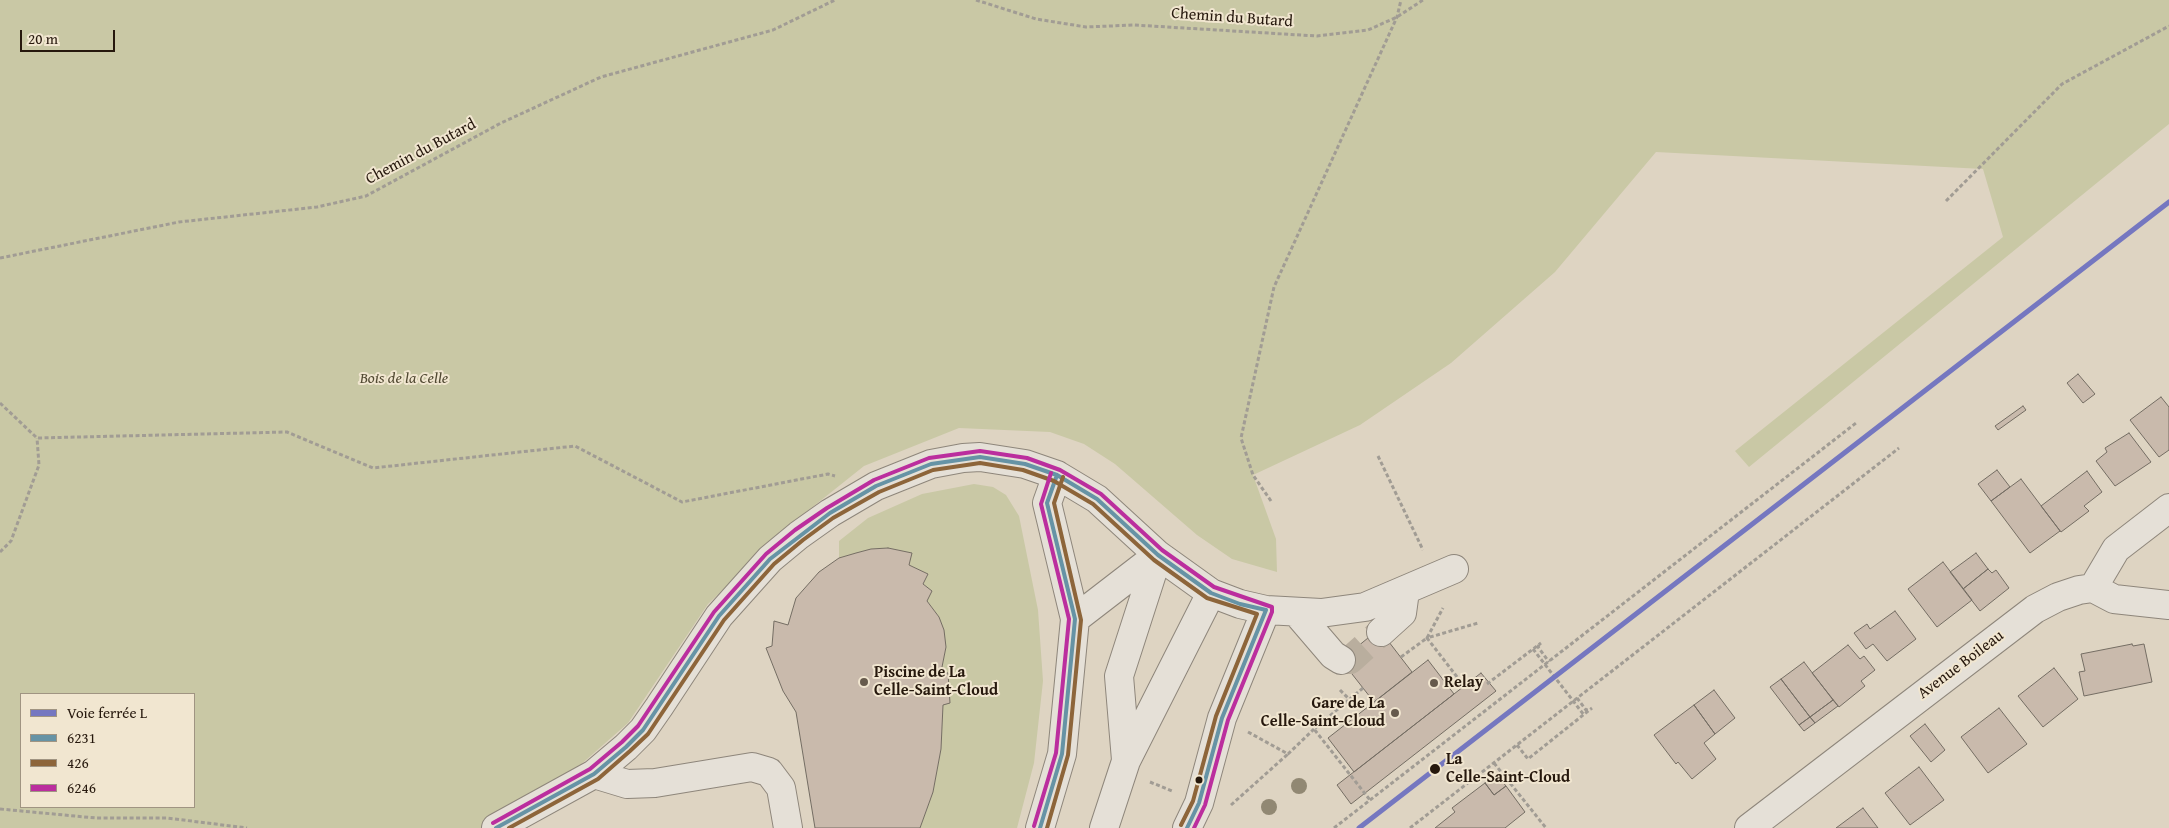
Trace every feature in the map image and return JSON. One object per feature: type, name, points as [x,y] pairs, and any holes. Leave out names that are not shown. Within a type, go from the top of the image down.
[{"type":"street","points":[[496,828],[594,774],[643,730],[719,616],[764,566],[799,535],[830,513],[876,486],[931,464],[963,458],[989,458],[1025,464],[1057,475],[1097,499],[1158,555],[1211,593],[1240,604],[1266,610],[1297,613],[1350,610],[1365,606],[1454,569]]},
{"type":"street","points":[[1040,828],[1062,754],[1075,618],[1047,503],[1057,475]]},
{"type":"street","points":[[2169,508],[2116,549],[2094,588],[2114,600],[2169,605]]},
{"type":"street","points":[[1075,618],[1158,555]]},
{"type":"street","points":[[1126,760],[1119,676],[1158,555]]},
{"type":"street","name":"Avenue Boileau","points":[[1749,828],[2035,609],[2069,593],[2094,588]]},
{"type":"street","points":[[1381,632],[1402,613],[1405,590]]},
{"type":"street","points":[[1104,828],[1126,760],[1211,593]]},
{"type":"street","points":[[1187,828],[1199,803],[1222,718],[1266,610]]},
{"type":"street","points":[[1297,613],[1333,656],[1341,660]]},
{"type":"street","points":[[594,774],[627,784],[655,783],[752,766],[769,772],[781,788],[788,828]]},
{"type":"path","name":"Chemin du Butard","points":[[0,258],[179,222],[317,207],[366,196],[501,123],[600,78],[773,30],[834,0]]},
{"type":"path","name":"Chemin du Butard","points":[[976,0],[1036,19],[1086,27],[1134,25],[1317,36],[1368,30],[1397,17],[1423,0]]},
{"type":"path","points":[[1271,500],[1253,475],[1241,438],[1274,287],[1397,17],[1401,0]]},
{"type":"path","points":[[1946,201],[2062,84],[2169,26]]},
{"type":"path","points":[[0,403],[37,438],[39,465],[11,541],[0,552]]},
{"type":"path","points":[[1334,828],[1856,423]]},
{"type":"path","points":[[37,438],[286,432],[373,468],[575,446],[682,502],[828,474],[876,486]]},
{"type":"path","points":[[1410,828],[1899,448]]},
{"type":"path","points":[[1378,456],[1418,537]]},
{"type":"path","points":[[1461,682],[1427,638],[1478,623]]},
{"type":"path","points":[[1487,684],[1541,643],[1538,647],[1549,662]]},
{"type":"path","points":[[1533,649],[1584,715]]},
{"type":"path","points":[[1363,688],[1314,729],[1370,800]]},
{"type":"path","points":[[1517,745],[1528,759],[1592,708],[1586,710],[1577,698]]},
{"type":"path","points":[[1494,763],[1546,828]]},
{"type":"path","points":[[0,809],[96,818],[167,818],[247,828]]},
{"type":"green space","name":"Bois de la Celle","points":[[0,0],[2169,0],[2169,124],[1749,467],[1735,451],[2003,237],[1983,169],[1656,152],[1555,272],[1451,363],[1360,425],[1253,475],[1276,539],[1277,572],[1232,559],[1197,535],[1115,464],[1084,444],[1050,432],[959,428],[864,466],[790,525],[708,604],[628,723],[553,789],[483,828],[0,828]]},
{"type":"green space","points":[[974,484],[993,487],[1006,495],[1019,516],[1038,610],[1043,681],[1034,763],[1017,828],[920,828],[933,792],[941,749],[943,705],[941,672],[946,647],[939,617],[927,601],[932,591],[923,584],[928,574],[909,565],[911,553],[888,548],[871,549],[839,558],[839,541],[868,518],[922,494]]},
{"type":"building","points":[[2078,374],[2095,394],[2083,403],[2067,383]]},
{"type":"building","points":[[2161,397],[2169,407],[2169,450],[2159,457],[2130,420]]},
{"type":"building","points":[[2023,406],[2026,410],[1998,430],[1995,426]]},
{"type":"building","points":[[2129,433],[2151,462],[2115,486],[2096,461],[2107,452],[2105,448]]},
{"type":"building","points":[[1997,470],[2010,487],[1991,501],[1978,484]]},
{"type":"building","points":[[2087,471],[2102,492],[2084,506],[2089,511],[2061,532],[2041,506]]},
{"type":"building","points":[[2021,479],[2060,531],[2030,553],[1991,501]]},
{"type":"building","name":"Piscine de La Celle-Saint-Cloud","points":[[888,548],[912,553],[909,565],[928,574],[923,584],[932,591],[927,601],[939,617],[944,630],[946,647],[941,672],[948,673],[950,703],[943,705],[941,749],[933,792],[920,828],[815,828],[796,712],[783,691],[766,648],[772,646],[774,621],[788,625],[796,598],[819,572],[839,558],[871,549]]},
{"type":"building","points":[[1976,553],[1988,569],[1963,589],[1950,572]]},
{"type":"building","points":[[1943,562],[1972,600],[1937,627],[1908,589]]},
{"type":"building","points":[[1988,569],[1992,573],[1996,570],[2009,588],[1980,611],[1963,589]]},
{"type":"building","points":[[1895,611],[1916,639],[1887,661],[1873,644],[1866,649],[1854,633],[1867,624],[1870,629]]},
{"type":"building","points":[[1379,629],[1412,672],[1374,702],[1341,660]]},
{"type":"building","points":[[2132,644],[2133,646],[2144,644],[2152,682],[2084,696],[2079,672],[2085,671],[2081,654]]},
{"type":"building","points":[[1848,645],[1860,659],[1864,656],[1875,670],[1861,681],[1865,686],[1839,707],[1812,673]]},
{"type":"building","name":"Gare de La Celle-Saint-Cloud","points":[[1428,660],[1454,694],[1354,772],[1328,738]]},
{"type":"building","points":[[1804,662],[1833,700],[1810,717],[1781,679]]},
{"type":"building","points":[[2054,668],[2078,699],[2043,727],[2018,696]]},
{"type":"building","points":[[1481,673],[1496,691],[1351,804],[1337,785]]},
{"type":"building","points":[[1781,679],[1810,717],[1799,725],[1770,687]]},
{"type":"building","points":[[1714,690],[1735,718],[1715,734],[1694,705]]},
{"type":"building","points":[[1833,700],[1838,706],[1815,723],[1810,717]]},
{"type":"building","points":[[1694,705],[1715,734],[1704,743],[1716,759],[1692,779],[1678,762],[1676,764],[1654,735]]},
{"type":"building","points":[[1999,708],[2027,744],[1988,773],[1961,737]]},
{"type":"building","points":[[1810,717],[1815,723],[1804,731],[1799,725]]},
{"type":"building","points":[[1925,724],[1945,750],[1931,762],[1910,736]]},
{"type":"building","points":[[1919,767],[1944,800],[1910,825],[1885,793]]},
{"type":"building","points":[[1496,774],[1506,786],[1494,795],[1485,783]]},
{"type":"building","points":[[1485,783],[1494,795],[1506,786],[1525,812],[1505,828],[1435,828],[1455,812],[1452,808]]},
{"type":"building","points":[[1863,808],[1878,828],[1836,828]]},
{"type":"tunnel","points":[[1341,660],[1350,660],[1381,632]]},
{"type":"rail line","name":"L","points":[[1359,828],[2169,202]]},
{"type":"transit line","name":"6246","points":[[493,823],[590,769],[622,742],[638,726],[714,612],[766,554],[795,530],[874,480],[929,458],[980,451],[1027,458],[1060,470],[1101,494],[1162,550],[1214,587],[1272,607],[1272,612],[1228,720],[1205,805],[1194,828]]},
{"type":"transit line","name":"6231","points":[[496,828],[594,774],[626,747],[643,730],[719,616],[770,559],[830,513],[876,486],[931,464],[980,457],[1025,464],[1057,475],[1097,499],[1158,555],[1211,593],[1240,604],[1266,610]]},
{"type":"transit line","name":"426","points":[[509,828],[598,779],[648,734],[724,620],[774,564],[803,540],[833,518],[879,492],[933,470],[980,463],[1023,470],[1054,481],[1093,504],[1154,560],[1207,598],[1257,614],[1216,716],[1193,801],[1181,825]]},
{"type":"transit line","name":"6246","points":[[1034,826],[1056,753],[1069,619],[1041,504],[1051,473]]},
{"type":"transit line","name":"6231","points":[[1040,828],[1062,754],[1075,619],[1047,503],[1057,475]]},
{"type":"transit line","name":"426","points":[[1047,828],[1068,755],[1081,620],[1054,503],[1063,477]]},
{"type":"transit line","name":"6231","points":[[1187,828],[1199,803],[1222,718],[1266,610]]},
{"type":"place","name":"Piscine de La Celle-Saint-Cloud","points":[[864,682]]},
{"type":"place","name":"Relay","points":[[1434,683]]},
{"type":"place","name":"Gare de La Celle-Saint-Cloud","points":[[1395,713]]},
{"type":"place","name":"La Celle-Saint-Cloud","points":[[1435,769]]}]
